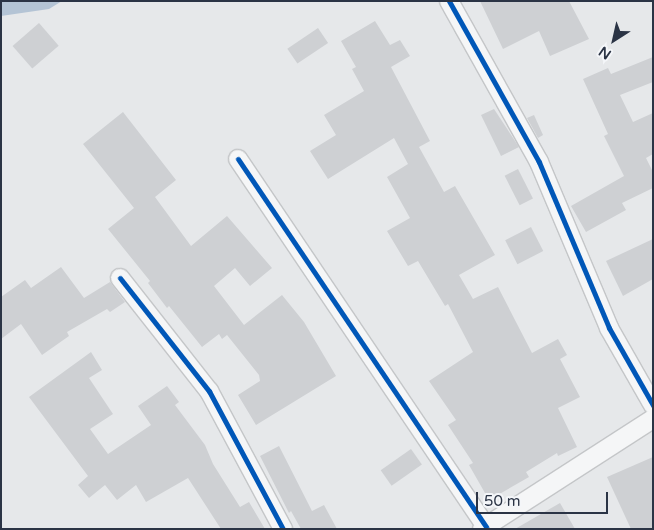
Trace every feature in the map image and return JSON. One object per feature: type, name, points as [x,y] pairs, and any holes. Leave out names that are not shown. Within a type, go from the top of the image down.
[{"type":"street","points":[[449,1],[539,162],[609,328],[653,405]]},
{"type":"street","points":[[238,159],[484,528],[653,419]]},
{"type":"street","points":[[120,278],[209,391],[282,529]]},
{"type":"water","points":[[1,1],[62,1],[49,9],[1,16]]},
{"type":"building","points":[[480,1],[569,1],[589,39],[550,56],[539,31],[503,49]]},
{"type":"building","points":[[375,21],[390,45],[400,40],[410,56],[391,67],[430,141],[419,147],[444,192],[455,186],[495,255],[459,275],[473,299],[498,287],[532,353],[558,339],[567,355],[560,359],[580,397],[558,408],[577,447],[558,456],[557,453],[526,472],[529,477],[489,500],[469,465],[473,463],[448,425],[456,420],[429,381],[473,352],[448,304],[445,306],[418,261],[408,266],[387,231],[410,218],[387,177],[408,164],[394,138],[328,179],[310,151],[336,135],[324,115],[364,91],[352,69],[356,67],[341,41]]},
{"type":"building","points":[[39,23],[59,46],[32,69],[13,46]]},
{"type":"building","points":[[318,28],[328,43],[297,64],[287,49]]},
{"type":"building","points":[[653,57],[653,82],[620,95],[633,122],[653,113],[653,154],[646,158],[653,172],[653,188],[622,203],[626,210],[586,232],[571,206],[624,176],[604,136],[608,134],[583,79],[608,68],[611,74]]},
{"type":"building","points":[[494,109],[519,147],[501,156],[481,115]]},
{"type":"building","points":[[123,112],[176,180],[155,197],[191,246],[227,216],[272,268],[250,286],[235,268],[214,286],[244,325],[282,295],[304,322],[336,376],[256,425],[238,395],[260,381],[259,375],[227,335],[222,339],[219,334],[202,347],[169,306],[167,308],[148,283],[150,281],[108,229],[134,208],[83,144]]},
{"type":"building","points":[[534,115],[543,135],[538,138],[527,118]]},
{"type":"building","points":[[518,169],[533,198],[520,205],[505,176]]},
{"type":"building","points":[[531,227],[543,251],[517,264],[505,240]]},
{"type":"building","points":[[653,239],[653,279],[623,296],[606,261]]},
{"type":"building","points":[[61,267],[84,298],[110,282],[125,302],[110,312],[107,309],[67,332],[69,336],[42,355],[21,324],[1,339],[1,297],[25,280],[31,288]]},
{"type":"building","points":[[91,352],[102,370],[89,378],[113,414],[90,429],[108,454],[151,425],[138,406],[167,386],[179,402],[175,405],[205,445],[213,464],[240,507],[249,502],[265,529],[221,529],[188,478],[146,502],[136,485],[117,500],[105,485],[89,498],[78,485],[88,476],[29,397]]},
{"type":"building","points":[[279,446],[312,511],[324,505],[337,529],[301,529],[291,511],[289,513],[260,456]]},
{"type":"building","points":[[411,449],[422,465],[392,486],[381,470]]},
{"type":"building","points":[[653,457],[653,529],[631,529],[607,477]]},
{"type":"building","points":[[560,503],[575,529],[515,529]]},
{"type":"cycle path","points":[[449,1],[539,162],[609,328],[653,405]]},
{"type":"cycle path","points":[[238,159],[486,527]]},
{"type":"cycle path","points":[[120,278],[209,391],[283,529]]}]
